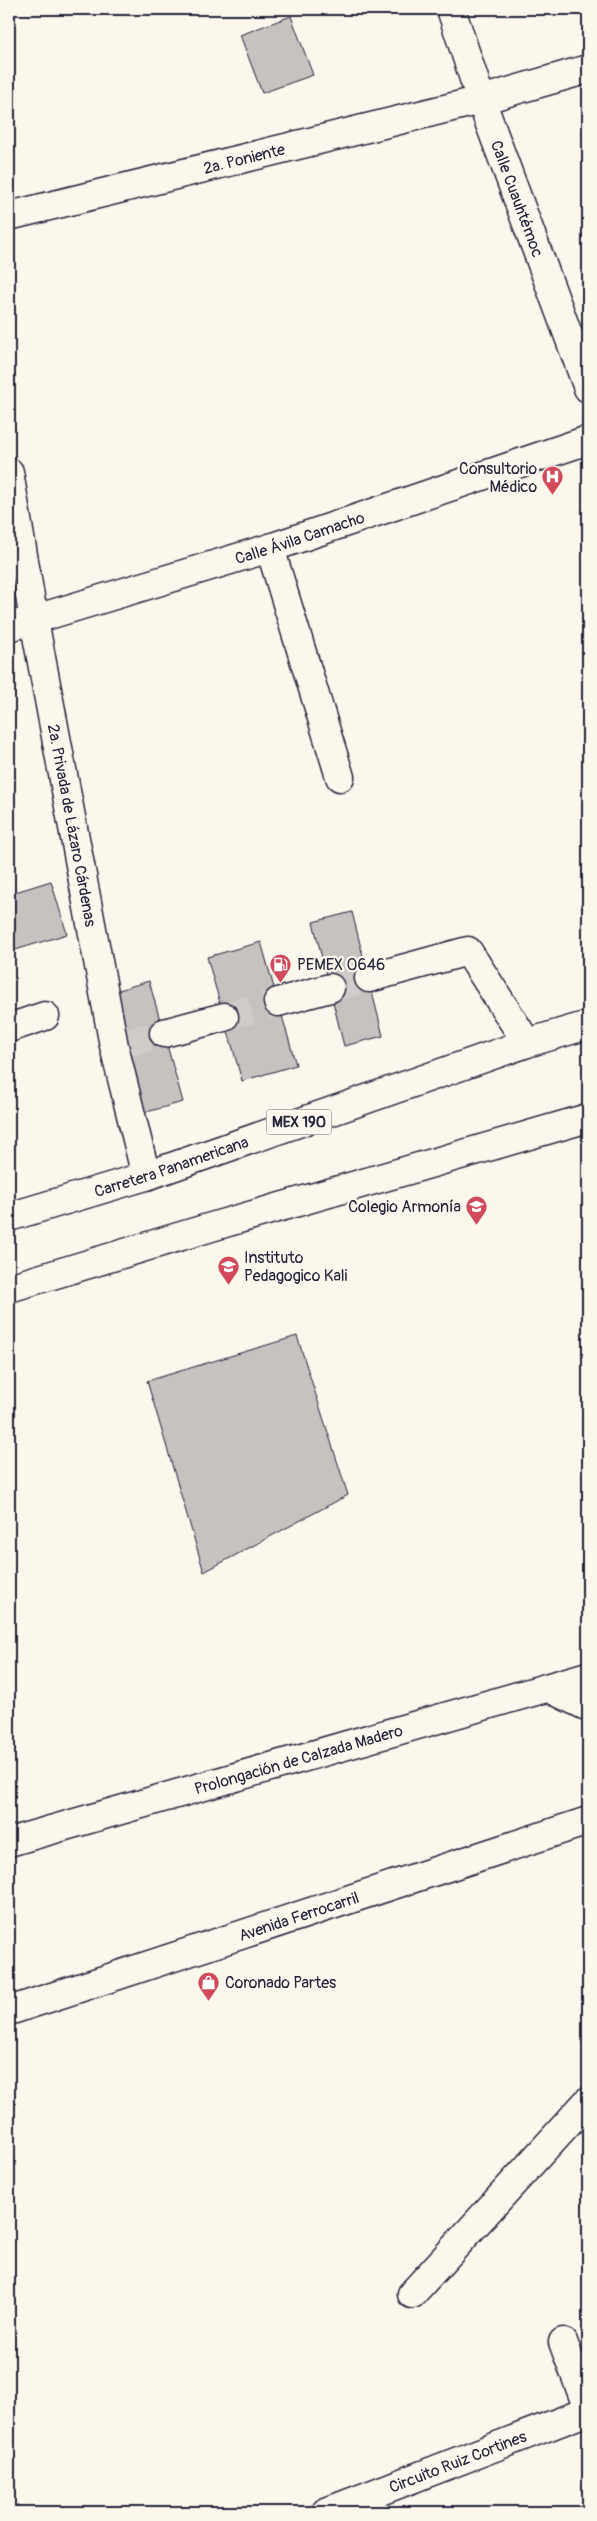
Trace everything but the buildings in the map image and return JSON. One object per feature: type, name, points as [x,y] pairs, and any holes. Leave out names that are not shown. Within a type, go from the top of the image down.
[{"type":"main road","name":"Calle Cuauhtémoc","points":[[451,9],[481,100],[588,388]]},
{"type":"main road","name":"2a. Poniente","points":[[9,216],[481,100],[588,69]]},
{"type":"main road","name":"Calle Ávila Camacho","points":[[21,624],[270,548],[588,440]]},
{"type":"main road","name":"2a. Privada de Lázaro Cárdenas","points":[[9,472],[21,624],[119,1045],[146,1176]]},
{"type":"main road","points":[[270,548],[340,777]]},
{"type":"main road","points":[[369,978],[468,952],[527,1042]]},
{"type":"main road","points":[[278,1002],[330,988]]},
{"type":"main road","points":[[9,1028],[45,1016]]},
{"type":"main road","points":[[164,1033],[224,1017]]},
{"type":"main road","name":"Carretera Panamericana","points":[[9,1217],[146,1176],[527,1042],[588,1024]]},
{"type":"main road","points":[[9,1288],[218,1224],[588,1118]]},
{"type":"main road","name":"Prolongación de Calzada Madero","points":[[9,1842],[588,1676]]},
{"type":"main road","points":[[549,1688],[588,1707]]},
{"type":"main road","name":"Avenida Ferrocarril","points":[[9,2011],[588,1821]]},
{"type":"main road","points":[[412,2294],[588,2101]]},
{"type":"main road","points":[[563,2342],[588,2410]]},
{"type":"main road","name":"Circuito Ruiz Cortines","points":[[326,2512],[588,2410]]},
{"type":"tunnel","points":[[330,988],[369,978]]},
{"type":"tunnel","points":[[224,1017],[278,1002]]},
{"type":"tunnel","points":[[123,1044],[164,1033]]},
{"type":"place","name":"Consultorio Médico","points":[[553,496]]},
{"type":"place","name":"PEMEX 0646","points":[[281,983]]},
{"type":"place","name":"Colegio Armonía","points":[[477,1225]]},
{"type":"place","name":"Instituto Pedagogico Kali","points":[[228,1285]]},
{"type":"place","name":"Coronado Partes","points":[[209,2001]]}]
